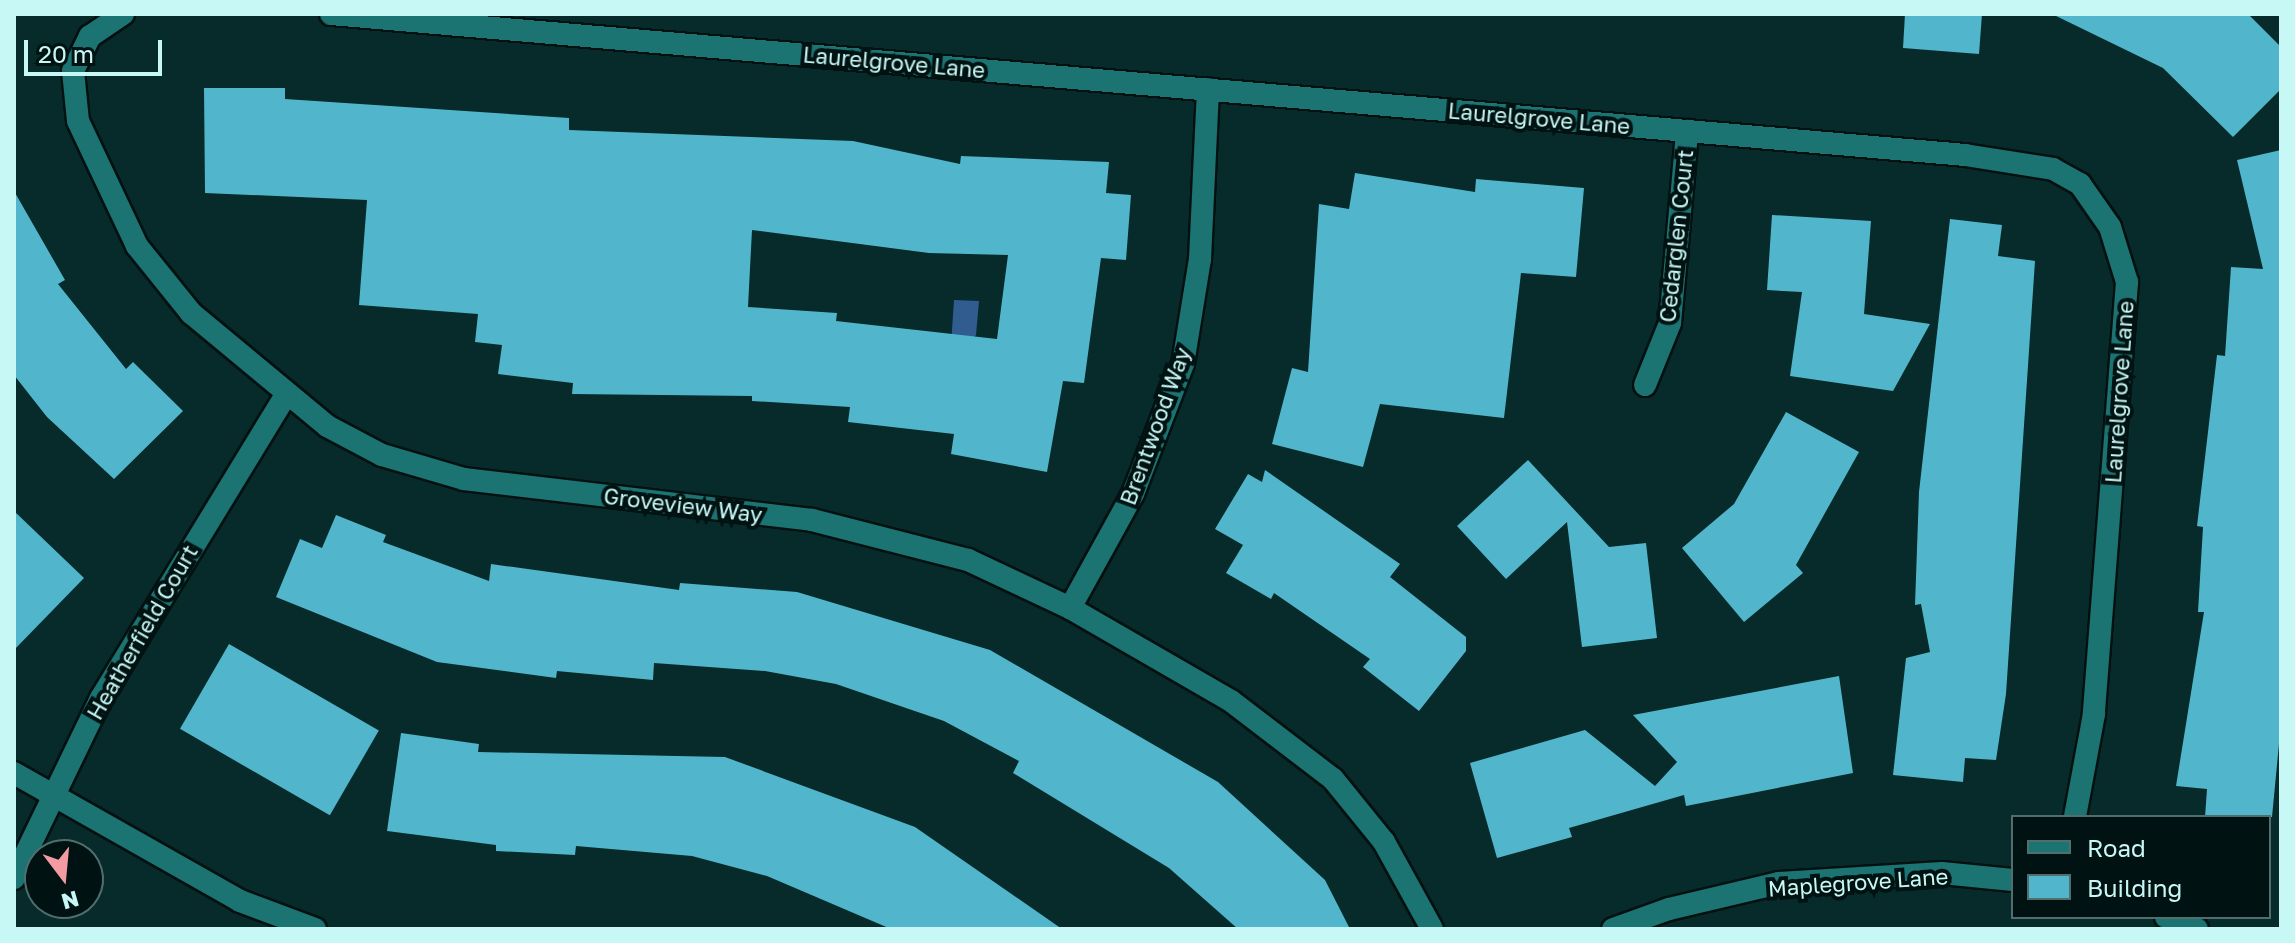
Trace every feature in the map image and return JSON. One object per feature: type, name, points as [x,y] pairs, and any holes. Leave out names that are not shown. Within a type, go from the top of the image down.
[{"type":"street","name":"Groveview Way","points":[[123,14],[90,36],[73,71],[78,121],[137,246],[191,313],[327,426],[382,455],[464,479],[812,520],[904,539],[968,560],[1070,608],[1231,701],[1333,779],[1384,842],[1432,929]]},
{"type":"street","name":"Laurelgrove Lane","points":[[340,15],[1965,155],[2053,169],[2080,184],[2110,227],[2127,282],[2094,714],[2076,815]]},
{"type":"street","name":"Brentwood Way","points":[[1070,608],[1133,494],[1183,364],[1200,259],[1208,89]]},
{"type":"street","name":"Cedarglen Court","points":[[1645,385],[1670,323],[1687,131]]},
{"type":"street","name":"Heatherfield Court","points":[[14,878],[166,585],[286,395]]},
{"type":"street","points":[[14,773],[53,799],[240,901],[315,929]]},
{"type":"street","name":"Maplegrove Lane","points":[[1613,929],[1669,909],[1779,883],[1942,873],[2011,880]]},
{"type":"street","points":[[2171,919],[2197,929]]},
{"type":"water","points":[[954,300],[979,301],[976,335],[949,375]]},
{"type":"building","points":[[1905,14],[1982,14],[1979,54],[1903,48]]},
{"type":"building","points":[[2052,14],[2248,14],[2281,47],[2281,89],[2233,137],[2163,68]]},
{"type":"building","points":[[204,88],[285,88],[285,99],[569,118],[569,130],[853,141],[960,164],[961,156],[1109,162],[1106,193],[1131,195],[1126,260],[1101,258],[1084,383],[1063,381],[1047,472],[951,454],[954,434],[848,422],[850,407],[752,401],[752,396],[572,394],[573,383],[498,374],[502,345],[475,342],[478,314],[359,305],[367,200],[205,193]],"holes":[[[752,230],[929,253],[1008,255],[997,339],[836,321],[837,313],[748,307]]]},
{"type":"building","points":[[2281,150],[2281,723],[2272,817],[2205,815],[2207,789],[2176,786],[2204,612],[2198,612],[2203,527],[2197,526],[2217,355],[2225,356],[2231,267],[2263,269],[2237,160]]},
{"type":"building","points":[[1355,173],[1475,192],[1476,179],[1584,188],[1576,277],[1521,273],[1504,418],[1380,404],[1363,467],[1272,444],[1292,368],[1308,372],[1319,204],[1349,209]]},
{"type":"building","points":[[14,191],[65,280],[58,284],[126,369],[133,362],[183,411],[114,479],[47,417],[14,375]]},
{"type":"building","points":[[1772,215],[1871,221],[1864,314],[1930,324],[1893,391],[1790,376],[1802,292],[1767,290]]},
{"type":"building","points":[[1950,219],[2002,225],[1998,256],[2035,261],[2006,694],[1996,760],[1965,758],[1963,782],[1893,775],[1906,658],[1930,652],[1921,604],[1915,605],[1919,492]]},
{"type":"building","points":[[1786,412],[1859,452],[1796,565],[1803,573],[1744,622],[1682,548],[1734,504]]},
{"type":"building","points":[[1528,460],[1609,547],[1646,543],[1657,638],[1582,647],[1567,522],[1506,579],[1457,526]]},
{"type":"building","points":[[1265,470],[1400,564],[1390,577],[1466,637],[1466,651],[1419,711],[1363,667],[1370,659],[1274,593],[1271,599],[1226,573],[1243,545],[1215,529],[1248,474],[1262,482]]},
{"type":"building","points":[[14,511],[84,578],[14,650]]},
{"type":"building","points":[[336,515],[386,535],[383,542],[489,581],[491,564],[679,590],[680,583],[797,592],[990,650],[1218,782],[1325,880],[1350,929],[1238,929],[1169,868],[1013,773],[1019,761],[944,721],[836,684],[765,671],[654,663],[653,680],[557,671],[556,678],[437,662],[276,597],[300,539],[322,548]]},
{"type":"building","points":[[229,644],[379,730],[330,815],[180,729]]},
{"type":"building","points":[[1839,676],[1853,773],[1686,806],[1684,795],[1569,828],[1572,837],[1497,858],[1470,763],[1585,730],[1655,786],[1677,762],[1633,715]]},
{"type":"building","points":[[401,733],[479,744],[478,752],[725,757],[915,827],[1062,929],[891,929],[767,876],[692,856],[576,846],[575,855],[496,851],[496,845],[387,831]]}]
